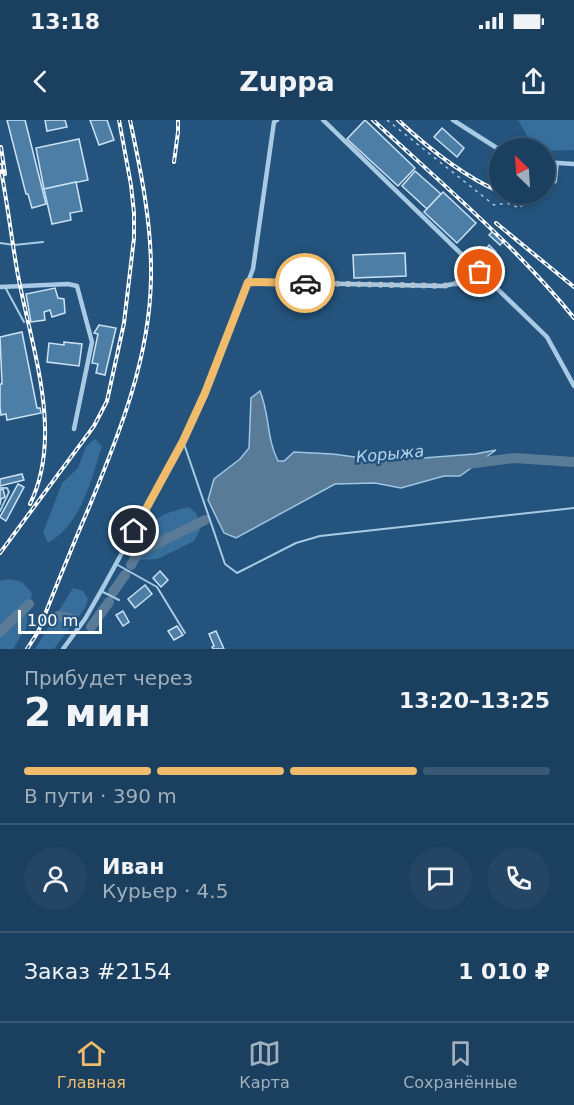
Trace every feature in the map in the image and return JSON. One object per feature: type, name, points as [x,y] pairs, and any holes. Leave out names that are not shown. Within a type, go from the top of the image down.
[{"type":"street","points":[[323,120],[547,337],[574,386]]},
{"type":"street","points":[[453,120],[489,143]]},
{"type":"street","points":[[63,649],[85,619],[116,564],[183,441],[205,393],[253,269],[275,121]]},
{"type":"street","points":[[555,163],[574,164]]},
{"type":"street","points":[[248,282],[443,286],[474,280],[480,272]]},
{"type":"street","points":[[2,287],[68,284],[77,286],[92,342],[74,429]]},
{"type":"lane","points":[[555,184],[558,163]]},
{"type":"lane","points":[[520,207],[525,204]]},
{"type":"lane","points":[[0,243],[14,245],[43,242]]},
{"type":"lane","points":[[2,287],[24,322]]},
{"type":"lane","points":[[183,441],[225,564],[237,573],[296,543],[320,536],[574,508]]},
{"type":"lane","points":[[0,488],[7,488],[9,492],[0,511]]},
{"type":"lane","points":[[116,564],[157,587],[185,633]]},
{"type":"lane","points":[[101,591],[119,600]]},
{"type":"path","points":[[387,120],[494,205],[507,203],[520,207]]},
{"type":"shaded area","points":[[518,120],[574,120],[574,150],[555,151],[555,138],[528,138]]},
{"type":"shaded area","points":[[260,391],[278,461],[284,461],[294,452],[333,454],[384,461],[475,454],[496,450],[460,476],[444,476],[401,488],[375,483],[335,484],[236,538],[224,533],[208,500],[214,479],[240,459],[249,448],[251,398]]},
{"type":"shaded area","points":[[95,439],[102,446],[84,500],[69,524],[48,543],[43,533],[62,483],[78,468],[86,446]]},
{"type":"shaded area","points":[[189,507],[196,513],[201,528],[194,541],[157,559],[134,560],[130,555],[153,522],[166,514]]},
{"type":"shaded area","points":[[10,579],[22,582],[32,593],[26,628],[13,649],[0,649],[0,581]]},
{"type":"shaded area","points":[[73,588],[83,591],[88,599],[85,608],[54,649],[35,649]]},
{"type":"building","points":[[7,120],[25,120],[46,204],[32,208],[28,194],[26,194]]},
{"type":"building","points":[[45,120],[65,120],[67,127],[47,131]]},
{"type":"building","points":[[90,120],[107,120],[114,140],[99,145]]},
{"type":"building","points":[[365,120],[415,168],[398,186],[347,139]]},
{"type":"building","points":[[442,128],[464,148],[457,157],[434,137]]},
{"type":"building","points":[[79,139],[88,180],[44,189],[36,148]]},
{"type":"building","points":[[415,171],[441,194],[427,209],[402,186]]},
{"type":"building","points":[[76,182],[82,211],[70,213],[71,220],[52,224],[44,189]]},
{"type":"building","points":[[443,192],[476,223],[457,243],[424,212]]},
{"type":"building","points":[[493,231],[504,241],[500,245],[489,235]]},
{"type":"building","points":[[489,245],[496,252],[485,264],[478,258]]},
{"type":"building","points":[[405,253],[406,276],[354,278],[353,255]]},
{"type":"building","points":[[289,263],[303,263],[304,272],[289,272]]},
{"type":"building","points":[[55,288],[58,298],[64,299],[65,313],[52,317],[50,310],[44,312],[45,320],[31,322],[26,294]]},
{"type":"building","points":[[99,325],[116,328],[105,375],[96,373],[98,364],[92,363],[98,334],[94,333]]},
{"type":"building","points":[[22,332],[37,408],[40,408],[41,413],[7,420],[6,414],[1,415],[0,407],[0,384],[2,384],[0,337]]},
{"type":"building","points":[[64,342],[82,344],[79,366],[47,362],[49,343],[64,345]]},
{"type":"building","points":[[22,474],[24,480],[0,486],[0,479]]},
{"type":"building","points":[[18,484],[24,487],[6,521],[0,517]]},
{"type":"building","points":[[3,489],[5,497],[1,499],[0,505],[0,490]]},
{"type":"building","points":[[160,571],[168,580],[161,587],[153,578]]},
{"type":"building","points":[[145,585],[152,594],[135,608],[128,599]]},
{"type":"building","points":[[123,611],[129,622],[123,626],[116,615]]},
{"type":"building","points":[[177,626],[183,635],[174,640],[168,631]]},
{"type":"building","points":[[216,631],[224,649],[213,649],[212,647],[214,646],[209,634]]},
{"type":"waterway","name":"Корыжа","points":[[467,464],[514,458],[574,462]]},
{"type":"waterway","name":"Корыжа","points":[[131,565],[138,553],[205,520]]},
{"type":"waterway","name":"Корыжа","points":[[113,592],[125,575]]},
{"type":"waterway","name":"Корыжа","points":[[91,627],[109,602]]},
{"type":"waterway","name":"Корыжа","points":[[0,632],[29,604]]},
{"type":"waterway","name":"Корыжа","points":[[58,616],[73,619]]},
{"type":"railway","points":[[0,553],[94,426],[107,401],[124,323],[134,238],[131,185],[119,120]]},
{"type":"railway","points":[[27,649],[38,632],[112,450],[131,394],[145,337],[151,278],[150,238],[142,179],[130,120]]},
{"type":"railway","points":[[174,162],[178,120]]},
{"type":"railway","points":[[373,120],[503,240],[574,318]]},
{"type":"railway","points":[[398,120],[446,160],[489,186]]},
{"type":"railway","points":[[1,147],[5,174]]},
{"type":"railway","points":[[0,165],[17,270],[42,388],[45,418],[45,448],[40,477],[30,504]]},
{"type":"railway","points":[[496,223],[574,287]]},
{"type":"way so far","points":[[305,283],[443,286],[474,280],[480,272]]},
{"type":"route","points":[[134,531],[183,441],[205,393],[248,282],[305,283]]}]
